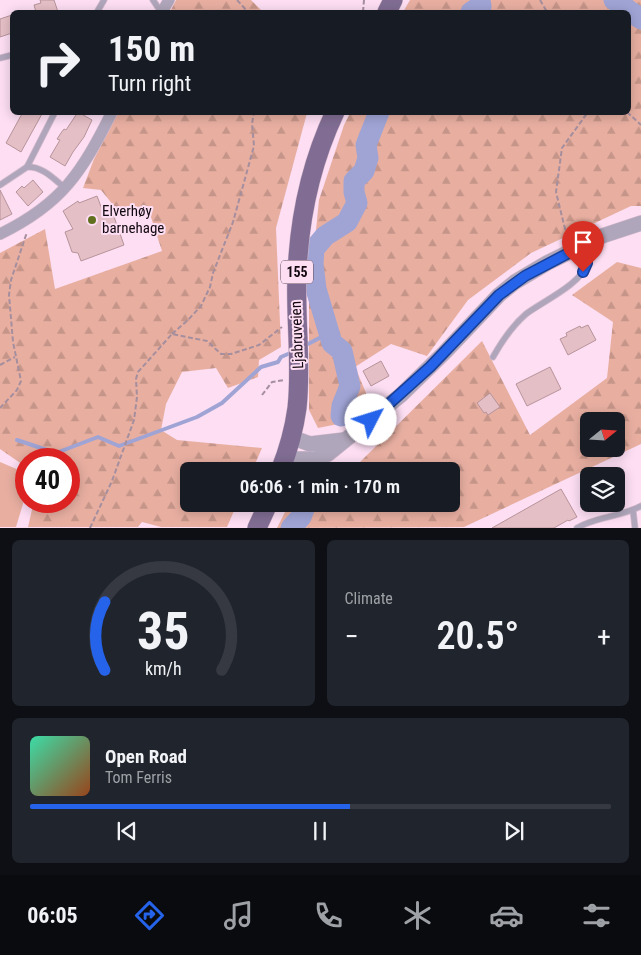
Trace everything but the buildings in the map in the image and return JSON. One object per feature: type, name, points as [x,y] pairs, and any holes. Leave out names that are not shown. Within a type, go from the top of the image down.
[{"type":"main road","name":"Ljabruveien","points":[[284,462],[297,410],[299,381],[296,297],[300,236],[313,171],[334,115]]},
{"type":"main road","points":[[257,528],[264,512]]},
{"type":"street","points":[[0,234],[30,218],[53,201],[76,176],[95,146],[110,115]]},
{"type":"street","points":[[298,462],[320,458],[328,454],[382,411],[418,379],[499,295],[525,276],[574,244],[641,223]]},
{"type":"street","points":[[291,437],[310,444],[344,440]]},
{"type":"lane","points":[[152,0],[160,10]]},
{"type":"lane","points":[[0,185],[27,167],[53,115]]},
{"type":"lane","points":[[27,167],[41,170],[65,188]]},
{"type":"lane","points":[[493,356],[505,337],[523,318],[580,277],[587,263],[574,244]]},
{"type":"lane","points":[[577,528],[588,522],[633,510],[641,506]]},
{"type":"lane","points":[[633,510],[635,528]]},
{"type":"path","points":[[237,0],[246,10]]},
{"type":"path","points":[[90,528],[112,481],[134,420],[138,372],[200,306],[210,287],[213,273],[233,222],[254,146],[252,124],[254,115]]},
{"type":"path","points":[[574,244],[556,192],[562,148],[586,115]]},
{"type":"path","points":[[630,115],[641,125]]},
{"type":"path","points":[[0,408],[17,390],[21,381],[15,357],[9,295],[11,280],[22,250],[30,218]]},
{"type":"path","points":[[172,334],[207,341],[221,354],[230,354],[259,345],[281,329],[284,324]]},
{"type":"path","points":[[0,365],[15,357]]},
{"type":"path","points":[[262,395],[272,382],[279,380],[289,381]]},
{"type":"green space","points":[[176,0],[251,0],[261,10],[171,10]]},
{"type":"green space","points":[[410,0],[641,0],[641,206],[631,206],[531,253],[468,300],[427,356],[391,344],[355,367],[369,400],[343,423],[318,428],[309,410],[309,300],[319,200],[349,115],[631,115],[631,10],[404,10]]},
{"type":"green space","points":[[117,115],[306,115],[276,228],[281,347],[259,360],[258,377],[228,388],[216,368],[182,372],[166,404],[161,430],[177,440],[262,448],[256,462],[180,462],[180,512],[234,512],[227,527],[161,527],[142,522],[138,527],[28,527],[31,513],[80,513],[80,448],[15,448],[15,459],[0,449],[0,253],[45,229],[55,289],[162,251],[149,211],[118,211],[101,190],[83,188],[94,159]]},
{"type":"green space","points":[[617,262],[641,268],[641,444],[625,452],[625,412],[580,412],[580,458],[611,458],[592,467],[580,467],[580,473],[464,527],[277,528],[285,512],[460,512],[460,462],[360,462],[482,341],[530,435],[607,378],[613,322],[572,295]]},
{"type":"green space","points":[[0,462],[15,468],[15,513],[20,513],[16,527],[0,527]]},
{"type":"waterway","points":[[474,10],[481,6],[480,0]]},
{"type":"waterway","points":[[614,0],[628,10]]},
{"type":"waterway","points":[[631,12],[641,19]]},
{"type":"waterway","points":[[341,416],[342,406],[350,386],[342,351],[332,343],[316,289],[313,264],[314,249],[325,236],[347,222],[357,203],[354,181],[364,171],[368,158],[366,145],[378,115]]},
{"type":"waterway","points":[[308,344],[329,333]]},
{"type":"waterway","points":[[17,440],[56,453],[98,437],[119,446],[197,417],[222,403],[261,367],[278,362],[281,357],[288,354]]},
{"type":"waterway","points":[[291,528],[303,512]]},
{"type":"place","name":"Elverhøy barnehage","points":[[92,220]]},
{"type":"route","points":[[371,420],[430,367],[499,295],[516,282],[547,263],[580,247],[587,263],[583,272]]}]
